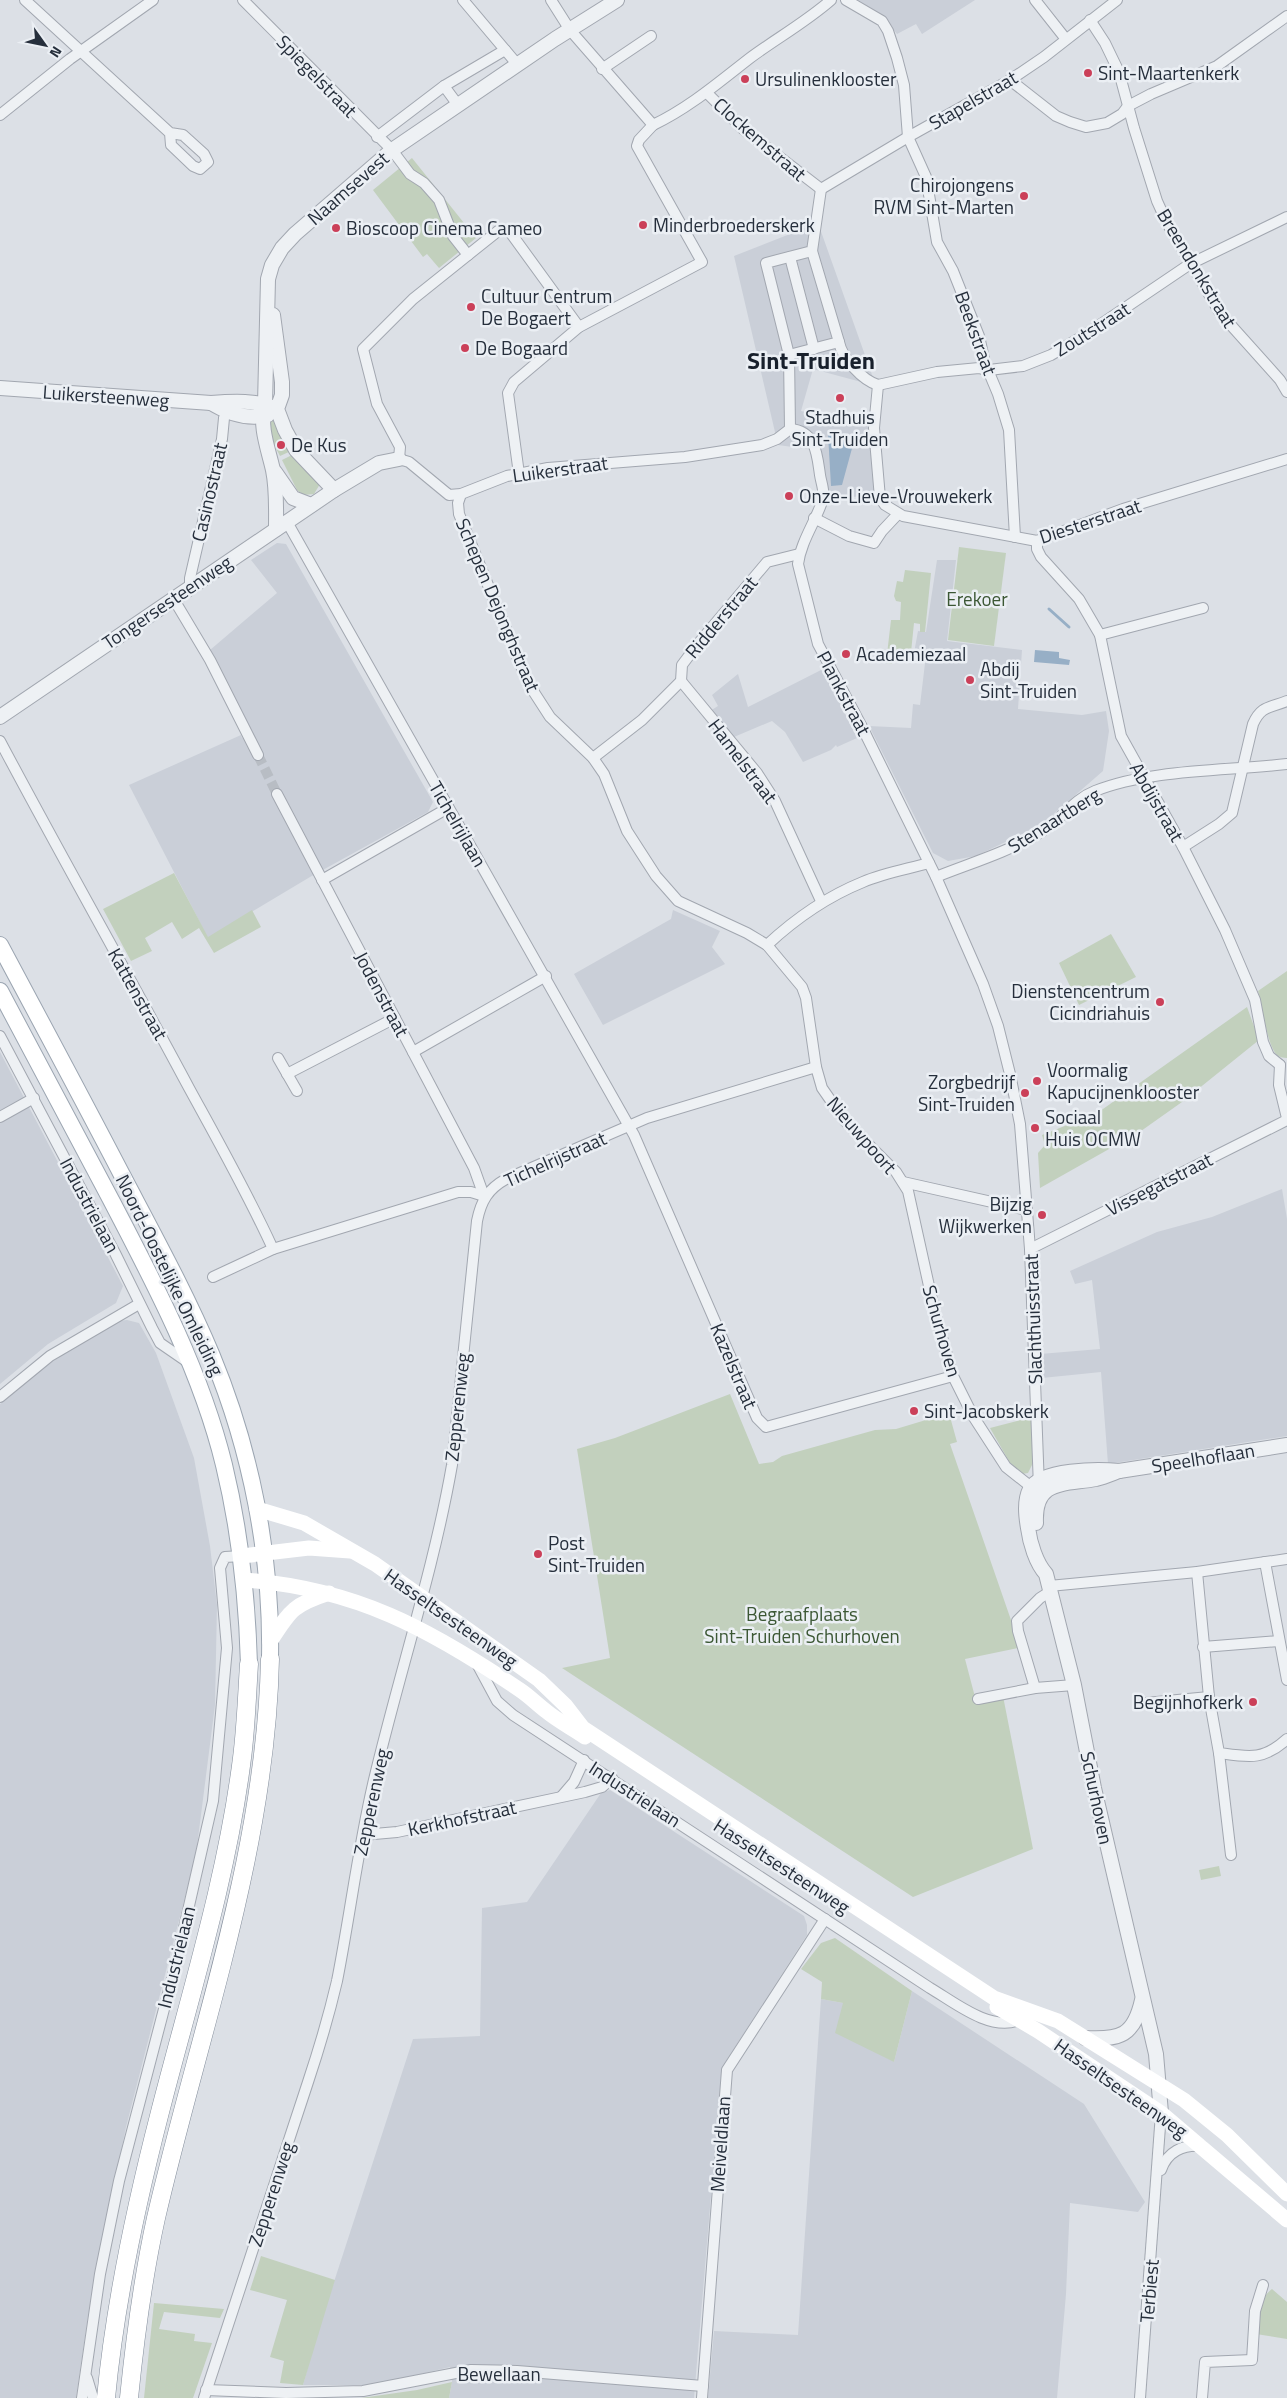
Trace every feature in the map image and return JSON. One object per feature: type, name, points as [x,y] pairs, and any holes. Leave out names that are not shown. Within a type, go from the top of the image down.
[{"type":"highway","points":[[129,2398],[140,2307],[156,2221],[230,1932],[247,1858],[260,1783],[269,1698],[270,1650]]},
{"type":"highway","points":[[106,2398],[117,2313],[135,2217],[159,2113],[209,1927],[234,1810],[244,1748],[248,1664]]},
{"type":"main road","name":"Noord-Oostelijke Omleiding","points":[[0,946],[158,1243],[212,1357],[234,1420],[257,1509],[268,1582],[270,1650]]},
{"type":"main road","name":"Noord-Oostelijke Omleiding","points":[[0,991],[138,1252],[191,1365],[224,1464],[242,1556],[248,1664]]},
{"type":"main road","name":"Hasseltsesteenweg","points":[[257,1509],[304,1523],[335,1539],[351,1551],[375,1564],[540,1680],[566,1706],[584,1728],[994,1998],[1050,2017],[1190,2104],[1219,2128],[1287,2194]]},
{"type":"main road","name":"Hasseltsesteenweg","points":[[242,1556],[320,1547],[351,1551]]},
{"type":"main road","name":"Hasseltsesteenweg","points":[[244,1580],[268,1582],[329,1593],[381,1610],[415,1626],[475,1661],[521,1690],[548,1712],[1161,2113],[1287,2220]]},
{"type":"main road","points":[[270,1650],[283,1621],[296,1606],[329,1593]]},
{"type":"street","points":[[24,0],[170,133]]},
{"type":"street","points":[[0,115],[153,0]]},
{"type":"street","name":"Spiegelstraat","points":[[244,0],[377,137],[392,150],[410,174],[424,183],[439,200],[453,236],[468,255]]},
{"type":"street","points":[[463,0],[517,64]]},
{"type":"street","points":[[552,0],[570,30],[602,69],[654,126]]},
{"type":"street","name":"Naamsevest","points":[[281,525],[273,469],[267,445],[268,410],[282,395],[282,382],[268,294],[268,279],[272,265],[282,248],[319,212],[392,150],[517,64],[617,0]]},
{"type":"street","points":[[706,93],[751,57],[810,18],[831,0]]},
{"type":"street","name":"Beekstraat","points":[[846,0],[882,21],[888,31],[904,86],[908,137],[926,177],[937,242],[953,271],[968,307],[1009,430],[1015,537]]},
{"type":"street","points":[[1034,0],[1065,38]]},
{"type":"street","name":"Stapelstraat","points":[[820,189],[1010,80],[1044,57],[1065,38],[1117,0]]},
{"type":"street","name":"Breendonkstraat","points":[[1090,20],[1105,43],[1119,72],[1157,201],[1190,264],[1220,313],[1241,339],[1280,380],[1287,392]]},
{"type":"street","points":[[1010,80],[1056,116],[1086,127],[1107,123],[1122,114],[1128,106],[1151,94],[1217,66],[1285,20]]},
{"type":"street","points":[[602,69],[651,36]]},
{"type":"street","name":"Naamsevest","points":[[377,137],[444,86],[478,64],[505,50]]},
{"type":"street","points":[[444,86],[458,105]]},
{"type":"street","name":"Clockemstraat","points":[[579,326],[702,262],[637,146],[639,140],[654,126],[706,93],[743,129],[820,189]]},
{"type":"street","points":[[814,518],[850,536],[874,543],[894,511],[880,498],[874,428],[878,385],[870,383],[841,352],[812,251],[820,189]]},
{"type":"street","name":"Zoutstraat","points":[[878,385],[937,372],[979,368],[989,370],[1023,366],[1051,355],[1085,335],[1190,264],[1287,217]]},
{"type":"street","points":[[399,459],[400,447],[378,404],[363,349],[413,299],[498,232],[506,230],[510,232],[579,326],[514,382],[508,393],[518,474]]},
{"type":"street","points":[[790,429],[790,355],[766,263],[812,251]]},
{"type":"street","points":[[790,257],[814,349]]},
{"type":"street","points":[[790,355],[839,342]]},
{"type":"street","name":"Luikersteenweg","points":[[0,388],[212,403],[232,409],[268,410]]},
{"type":"street","points":[[232,409],[249,424],[267,445]]},
{"type":"street","name":"Casinostraat","points":[[190,586],[190,578],[222,439],[232,409]]},
{"type":"street","points":[[268,410],[284,430],[296,450],[334,490],[379,463],[399,459],[414,466],[445,493],[455,496],[461,494]]},
{"type":"street","name":"Luikerstraat","points":[[461,494],[507,476],[557,467],[685,457],[762,445],[777,439],[790,429]]},
{"type":"street","name":"Plankstraat","points":[[790,429],[799,430],[808,436],[816,447],[824,497],[799,554],[798,564],[818,644],[861,725],[936,876]]},
{"type":"street","name":"Diesterstraat","points":[[894,511],[1037,541],[1123,509],[1287,460]]},
{"type":"street","points":[[273,469],[291,496],[311,505]]},
{"type":"street","name":"Tongersesteenweg","points":[[0,717],[172,598],[334,490]]},
{"type":"street","name":"Schepen Dejonghstraat","points":[[461,494],[458,504],[460,514],[528,683],[550,716],[593,758],[604,774],[627,831],[656,876],[670,893],[689,907],[747,933],[767,945]]},
{"type":"street","name":"Tichelrijlaan","points":[[281,525],[546,976],[629,1126]]},
{"type":"street","name":"Abdijstraat","points":[[1037,541],[1037,550],[1041,557],[1080,600],[1100,635],[1121,736],[1183,846],[1241,965],[1255,1000],[1263,1042],[1269,1056],[1283,1065]]},
{"type":"street","name":"Ridderstraat","points":[[593,758],[642,720],[682,681],[682,665],[712,625],[767,562],[799,554]]},
{"type":"street","points":[[172,598],[210,660],[258,756]]},
{"type":"street","points":[[1100,635],[1203,608]]},
{"type":"street","name":"Hamelstraat","points":[[682,681],[757,774],[775,801],[821,901]]},
{"type":"street","points":[[1183,846],[1219,824],[1232,813],[1257,714],[1262,709],[1287,701]]},
{"type":"street","name":"Kattenstraat","points":[[0,742],[47,832],[148,1011],[254,1209],[273,1249]]},
{"type":"street","name":"Stenaartberg","points":[[936,876],[987,859],[1040,833],[1079,800],[1092,792],[1144,777],[1287,764]]},
{"type":"street","name":"Jodenstraat","points":[[277,794],[474,1168],[484,1196]]},
{"type":"street","points":[[322,880],[448,808]]},
{"type":"street","points":[[767,945],[793,921],[821,901],[864,881],[930,863]]},
{"type":"street","name":"Slachthuisstraat","points":[[936,876],[983,984],[998,1026],[1020,1124],[1030,1249],[1036,1526],[1049,1584]]},
{"type":"street","name":"Nieuwpoort","points":[[767,945],[802,988],[808,1007],[816,1067],[822,1088],[832,1106],[903,1182],[1027,1210]]},
{"type":"street","points":[[413,1052],[546,976]]},
{"type":"street","points":[[287,1074],[395,1018]]},
{"type":"street","name":"Industrielaan","points":[[0,1036],[160,1342],[191,1365]]},
{"type":"street","points":[[278,1058],[297,1091]]},
{"type":"street","name":"Vissegatstraat","points":[[1030,1249],[1287,1119],[1279,1085],[1283,1065]]},
{"type":"street","name":"Tichelrijstraat","points":[[213,1277],[273,1249],[458,1192],[471,1192],[484,1196],[494,1186],[506,1179],[647,1118],[816,1067]]},
{"type":"street","points":[[0,1117],[34,1098]]},
{"type":"street","name":"Kazelstraat","points":[[629,1126],[640,1145],[750,1403],[757,1418],[766,1426],[953,1376]]},
{"type":"street","name":"Schurhoven","points":[[903,1182],[908,1191],[935,1313],[953,1376],[973,1416],[1006,1467],[1036,1488]]},
{"type":"street","name":"Zepperenweg","points":[[204,2396],[325,2030],[337,1980],[373,1784],[423,1597],[452,1465],[477,1221],[484,1196]]},
{"type":"street","points":[[0,1397],[50,1356],[139,1304]]},
{"type":"street","name":"Speelhoflaan","points":[[1036,1488],[1046,1490],[1063,1484],[1098,1479],[1118,1471],[1287,1445]]},
{"type":"street","name":"Industrielaan","points":[[82,2398],[100,2274],[119,2181],[175,1967],[213,1801],[227,1648],[220,1568],[226,1557],[242,1556]]},
{"type":"street","points":[[1035,1688],[1018,1631],[1017,1621],[1040,1598],[1049,1584],[1197,1572],[1287,1559]]},
{"type":"street","points":[[1265,1562],[1287,1680]]},
{"type":"street","points":[[1197,1572],[1209,1697],[1231,1855]]},
{"type":"street","name":"Schurhoven","points":[[1049,1584],[1074,1685],[1094,1788],[1156,2054],[1161,2113]]},
{"type":"street","points":[[1204,1647],[1279,1641]]},
{"type":"street","name":"Industrielaan","points":[[475,1661],[497,1701],[513,1715],[612,1778],[930,1988],[983,2018],[1001,2024],[1011,2024],[1019,2020]]},
{"type":"street","points":[[978,1699],[1035,1688],[1074,1685]]},
{"type":"street","points":[[1146,1704],[1209,1697]]},
{"type":"street","points":[[1218,1753],[1254,1757],[1276,1749],[1287,1739]]},
{"type":"street","points":[[562,1796],[574,1782],[584,1760]]},
{"type":"street","name":"Kerkhofstraat","points":[[363,1835],[397,1832],[602,1787],[612,1778]]},
{"type":"street","name":"Meiveldlaan","points":[[702,2398],[727,2070],[825,1919]]},
{"type":"street","points":[[1085,2038],[1110,2038],[1126,2031],[1136,2021],[1142,1996]]},
{"type":"street","name":"Terbiest","points":[[1140,2398],[1161,2113]]},
{"type":"street","name":"Terbiest","points":[[1157,2183],[1163,2163],[1174,2151],[1181,2147],[1202,2146]]},
{"type":"street","points":[[1202,2398],[1205,2362],[1252,2360],[1255,2311],[1263,2285]]},
{"type":"street","name":"Industrielaan","points":[[86,2370],[93,2398]]},
{"type":"street","name":"Bewellaan","points":[[204,2396],[363,2391],[471,2370],[516,2371],[703,2386]]},
{"type":"shaded area","points":[[857,0],[975,0],[922,34],[916,24],[897,34],[881,14]]},
{"type":"shaded area","points":[[818,223],[876,386],[813,369],[801,411],[878,428],[882,495],[819,499],[814,450],[778,445],[734,256]]},
{"type":"shaded area","points":[[277,543],[286,544],[433,802],[428,812],[310,877],[208,938],[129,785],[241,735],[242,738],[251,733],[210,650],[277,593],[251,560]]},
{"type":"shaded area","points":[[937,560],[956,560],[947,641],[1022,650],[1018,709],[1082,715],[1106,711],[1109,731],[1103,771],[1041,825],[976,856],[948,861],[933,853],[869,726],[911,728],[913,704],[920,705],[926,655],[914,653],[918,631],[926,632]]},
{"type":"shaded area","points":[[823,669],[857,738],[837,747],[836,745],[831,750],[803,762],[785,732],[772,721],[734,737],[710,711],[718,706],[712,695],[738,674],[748,707]]},
{"type":"shaded area","points":[[673,910],[720,931],[712,947],[725,964],[603,1025],[574,974],[671,919]]},
{"type":"shaded area","points":[[0,1052],[123,1286],[116,1303],[48,1344],[0,1384]]},
{"type":"shaded area","points":[[1282,1189],[1287,1219],[1287,1436],[1108,1464],[1101,1372],[1042,1378],[1040,1354],[1100,1349],[1092,1280],[1075,1284],[1070,1271],[1157,1232],[1212,1217]]},
{"type":"shaded area","points":[[127,1320],[139,1323],[156,1353],[194,1458],[210,1546],[217,1605],[215,1705],[196,1854],[126,2127],[88,2316],[76,2398],[0,2398],[0,1404],[29,1379],[66,1352],[118,1321]]},
{"type":"shaded area","points":[[610,1790],[804,1916],[807,1925],[807,1935],[726,2061],[721,2076],[694,2398],[449,2398],[452,2382],[450,2367],[375,2385],[303,2385],[318,2331],[413,2039],[480,2036],[482,1908],[527,1902],[601,1793]]},
{"type":"shaded area","points":[[912,1991],[1084,2104],[1145,2202],[1138,2212],[1070,2203],[1066,2294],[1057,2398],[708,2398],[714,2331],[798,2335],[821,1999],[843,2003],[894,2062]]},
{"type":"green space","points":[[412,158],[476,238],[439,268],[427,254],[423,257],[373,190]]},
{"type":"green space","points":[[272,417],[291,451],[280,456],[270,432],[269,427]]},
{"type":"green space","points":[[294,454],[320,484],[314,494],[303,495],[297,490],[282,460]]},
{"type":"green space","name":"Erekoer","points":[[959,547],[1006,553],[994,646],[948,640]]},
{"type":"green space","points":[[905,570],[931,573],[925,632],[920,632],[920,624],[914,623],[910,662],[893,660],[892,664],[886,663],[891,620],[900,620],[901,602],[896,601],[894,596],[897,581],[903,582]]},
{"type":"green space","points":[[174,873],[208,937],[252,910],[261,927],[214,953],[199,928],[182,939],[172,922],[145,938],[152,951],[131,961],[103,909]]},
{"type":"green space","points":[[1111,934],[1136,977],[1079,1005],[1059,963]]},
{"type":"green space","points":[[1287,971],[1287,1058],[1283,1058],[1276,1054],[1267,1033],[1258,991]]},
{"type":"green space","points":[[1247,1007],[1259,1040],[1182,1102],[1141,1131],[1040,1188],[1038,1153],[1045,1145],[1042,1135],[1103,1109]]},
{"type":"green space","name":"Begraafplaats Sint-Truiden Schurhoven","points":[[730,1394],[759,1464],[773,1462],[782,1456],[875,1430],[896,1429],[949,1413],[957,1442],[950,1444],[1011,1620],[1018,1648],[965,1659],[975,1697],[1002,1691],[1033,1849],[913,1897],[562,1668],[610,1658],[577,1449],[615,1438]]},
{"type":"green space","points":[[1032,1417],[1033,1463],[1028,1473],[1022,1474],[1010,1463],[990,1428]]},
{"type":"green space","points":[[1219,1866],[1221,1876],[1201,1880],[1199,1870]]},
{"type":"green space","points":[[835,1938],[912,1991],[894,2062],[835,2033],[843,2003],[821,1999],[822,1982],[801,1969],[821,1943]]},
{"type":"green space","points":[[261,2256],[335,2280],[303,2385],[280,2383],[284,2361],[270,2357],[287,2300],[250,2290]]},
{"type":"green space","points":[[1272,2289],[1287,2302],[1287,2339],[1256,2334],[1261,2304],[1267,2293]]},
{"type":"green space","points":[[154,2303],[224,2309],[220,2318],[164,2312],[159,2329],[195,2334],[194,2341],[212,2343],[193,2398],[144,2398]]},
{"type":"green space","points":[[452,2382],[449,2398],[361,2398],[417,2390]]},
{"type":"water","points":[[828,434],[854,441],[842,485],[831,486]]},
{"type":"water","points":[[1035,650],[1059,652],[1059,658],[1070,660],[1069,665],[1034,662]]},
{"type":"waterway","points":[[1049,609],[1069,627]]},
{"type":"tunnel","points":[[258,755],[277,794]]},
{"type":"place","name":"Sint-Maartenkerk","points":[[1088,73]]},
{"type":"place","name":"Ursulinenklooster","points":[[745,79]]},
{"type":"place","name":"Chirojongens RVM Sint-Marten","points":[[1024,196]]},
{"type":"place","name":"Minderbroederskerk","points":[[643,225]]},
{"type":"place","name":"Bioscoop Cinema Cameo","points":[[336,228]]},
{"type":"place","name":"Cultuur Centrum De Bogaert","points":[[471,307]]},
{"type":"place","name":"De Bogaard","points":[[465,348]]},
{"type":"place","name":"Stadhuis Sint-Truiden","points":[[840,398]]},
{"type":"place","name":"De Kus","points":[[281,445]]},
{"type":"place","name":"Onze-Lieve-Vrouwekerk","points":[[789,496]]},
{"type":"place","name":"Academiezaal","points":[[846,654]]},
{"type":"place","name":"Abdij Sint-Truiden","points":[[970,680]]},
{"type":"place","name":"Dienstencentrum Cicindriahuis","points":[[1160,1002]]},
{"type":"place","name":"Voormalig Kapucijnenklooster","points":[[1037,1081]]},
{"type":"place","name":"Zorgbedrijf Sint-Truiden","points":[[1025,1093]]},
{"type":"place","name":"Sociaal Huis OCMW","points":[[1035,1128]]},
{"type":"place","name":"Bijzig Wijkwerken","points":[[1042,1215]]},
{"type":"place","name":"Sint-Jacobskerk","points":[[914,1411]]},
{"type":"place","name":"Post Sint-Truiden","points":[[538,1554]]},
{"type":"place","name":"Begijnhofkerk","points":[[1253,1702]]},
{"type":"district","name":"Sint-Truiden","points":[[811,361]]}]
